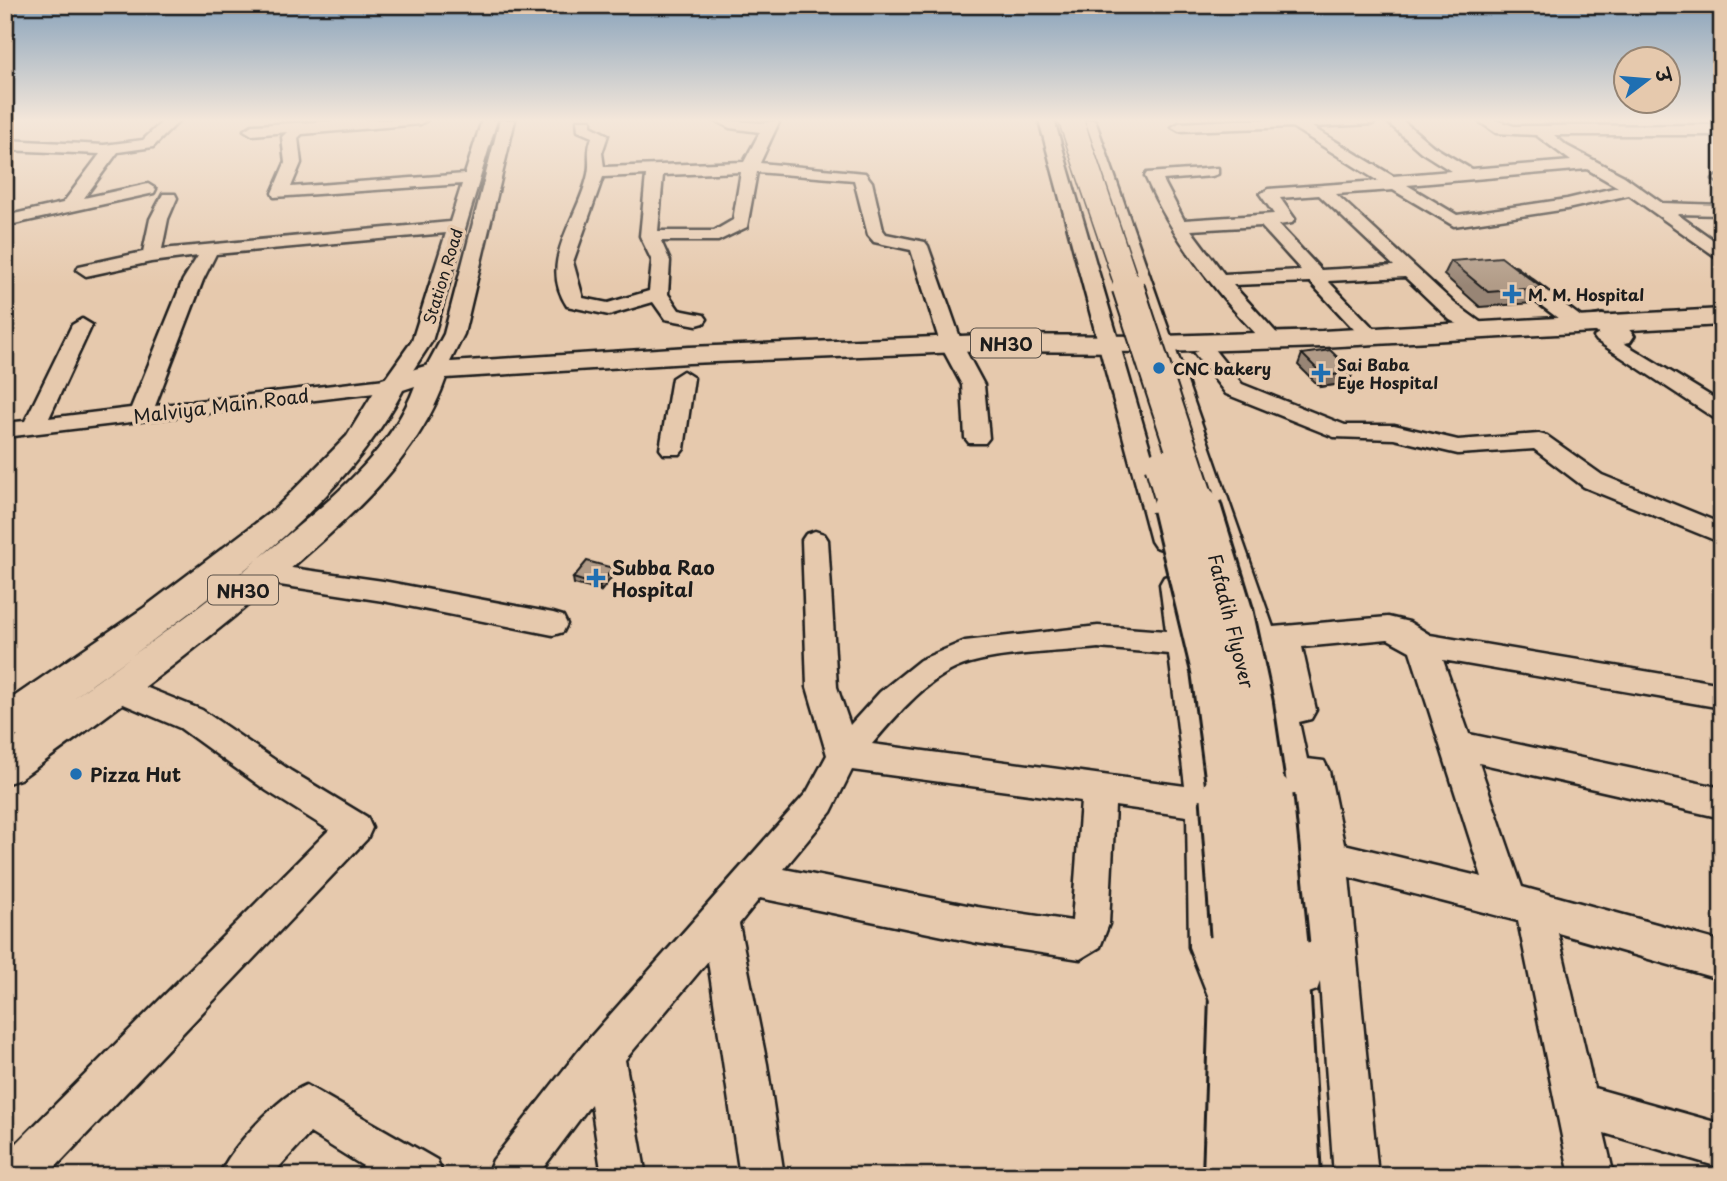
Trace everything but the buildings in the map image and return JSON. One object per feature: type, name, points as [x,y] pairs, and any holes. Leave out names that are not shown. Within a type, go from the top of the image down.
[{"type":"highway","name":"Fafadih Flyover","points":[[1072,175],[1155,444],[1201,613],[1217,701],[1229,797],[1259,940],[1288,1159]]},
{"type":"highway","name":"Fafadih Flyover","points":[[1091,175],[1181,444],[1235,625],[1267,803],[1259,940],[1237,1018],[1235,1176]]},
{"type":"main road","name":"NH30","points":[[1164,349],[1205,353],[1601,330],[1722,317]]},
{"type":"main road","name":"NH30","points":[[432,382],[690,355],[957,355],[1164,349],[1273,340],[1480,330],[1722,332]]},
{"type":"main road","name":"NH30","points":[[432,382],[683,377],[957,355]]},
{"type":"main road","name":"NH30","points":[[5,767],[118,688],[264,574],[358,490],[383,462],[432,382]]},
{"type":"main road","points":[[387,395],[432,382]]},
{"type":"main road","name":"NH30","points":[[5,724],[87,669],[183,598],[314,492],[359,441],[387,395]]},
{"type":"street","points":[[67,209],[91,175]]},
{"type":"street","points":[[286,175],[280,193],[471,178]]},
{"type":"street","name":"Station Road","points":[[387,395],[422,341],[472,175]]},
{"type":"street","name":"Station Road","points":[[432,382],[454,334],[494,175]]},
{"type":"street","points":[[596,175],[564,262],[574,302],[609,309],[658,294]]},
{"type":"street","points":[[655,175],[649,236],[661,261],[658,294],[672,315],[697,319]]},
{"type":"street","points":[[649,236],[719,236],[741,223],[749,175]]},
{"type":"street","points":[[848,175],[859,176],[864,182],[874,231],[880,238],[919,246],[957,355],[973,385],[977,438]]},
{"type":"street","points":[[1060,175],[1170,560],[1204,804],[1208,947],[1237,1018]]},
{"type":"street","points":[[1106,175],[1164,349],[1274,638],[1329,856],[1356,1176]]},
{"type":"street","points":[[1163,175],[1153,176],[1181,225],[1246,314],[1273,340]]},
{"type":"street","points":[[1380,175],[1454,221],[1567,204],[1631,188]]},
{"type":"street","points":[[1181,225],[1286,219],[1268,194],[1458,175]]},
{"type":"street","points":[[1609,175],[1631,188],[1722,255]]},
{"type":"street","points":[[5,221],[148,189]]},
{"type":"street","points":[[1329,190],[1326,194],[1459,320],[1480,330]]},
{"type":"street","points":[[151,257],[159,219],[169,198]]},
{"type":"street","points":[[1659,208],[1722,210]]},
{"type":"street","points":[[1267,222],[1316,276],[1323,289],[1371,335]]},
{"type":"street","points":[[86,270],[151,257],[206,250],[457,228]]},
{"type":"street","points":[[140,414],[193,280],[207,256],[206,250]]},
{"type":"street","points":[[1504,268],[1722,413]]},
{"type":"street","points":[[1221,280],[1410,271]]},
{"type":"street","points":[[34,426],[82,325]]},
{"type":"street","points":[[1205,353],[1234,389],[1342,432],[1394,432],[1458,447],[1539,441],[1593,481],[1722,534]]},
{"type":"street","points":[[672,449],[683,377]]},
{"type":"street","points":[[5,446],[72,430],[387,395]]},
{"type":"street","name":"Malviya Main Road","points":[[5,429],[34,426],[72,430],[140,414],[387,395]]},
{"type":"street","points":[[816,540],[822,687],[843,755]]},
{"type":"street","points":[[264,574],[383,591],[553,624]]},
{"type":"street","points":[[509,1176],[604,1054],[819,802],[843,755],[891,701],[931,668],[965,652],[1098,637],[1183,643],[1388,628],[1399,630],[1423,645],[1722,696]]},
{"type":"street","points":[[1274,638],[1304,842],[1308,929],[1288,1159]]},
{"type":"street","points":[[1423,645],[1458,745],[1521,904],[1577,1104],[1592,1176]]},
{"type":"street","points":[[16,1176],[355,828],[279,781],[191,719],[118,688]]},
{"type":"street","points":[[1458,745],[1722,803]]},
{"type":"street","points":[[843,755],[1204,804]]},
{"type":"street","points":[[752,880],[977,925],[1080,941],[1087,934],[1090,924],[1099,789]]},
{"type":"street","points":[[1329,856],[1521,904],[1722,961]]},
{"type":"street","points":[[719,919],[747,1064],[762,1176]]},
{"type":"street","points":[[604,1054],[624,1176]]},
{"type":"street","points":[[1577,1104],[1722,1146]]},
{"type":"street","points":[[241,1176],[306,1106],[421,1176]]},
{"type":"place","name":"M. M. Hospital","points":[[1512,294]]},
{"type":"place","name":"CNC bakery","points":[[1159,368]]},
{"type":"place","name":"Sai Baba Eye Hospital","points":[[1321,373]]},
{"type":"place","name":"Subba Rao Hospital","points":[[596,578]]},
{"type":"place","name":"Pizza Hut","points":[[76,774]]}]
